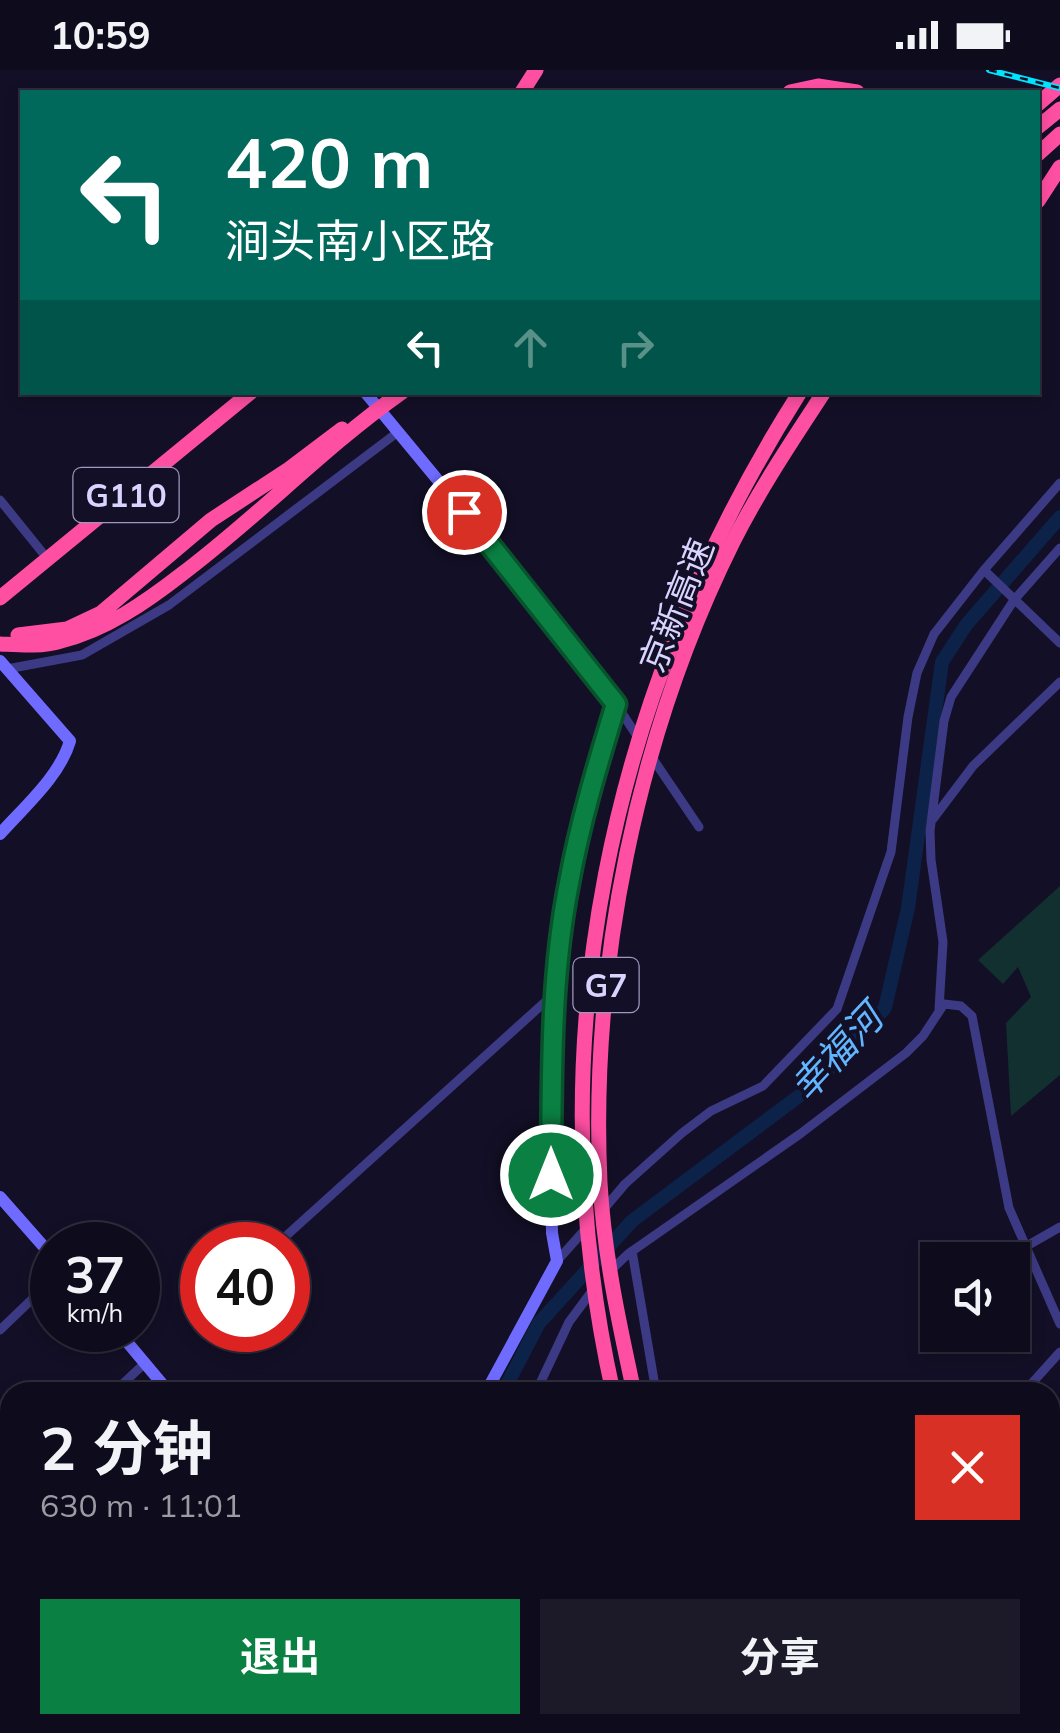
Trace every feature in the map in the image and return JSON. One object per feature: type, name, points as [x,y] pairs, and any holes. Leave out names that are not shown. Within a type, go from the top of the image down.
[{"type":"highway","points":[[1040,102],[1060,85]]},
{"type":"highway","points":[[799,90],[818,86],[844,90]]},
{"type":"highway","points":[[1040,125],[1060,109]]},
{"type":"highway","points":[[1040,150],[1060,134]]},
{"type":"highway","points":[[1040,199],[1060,167]]},
{"type":"highway","name":"G110","points":[[0,586],[234,395]]},
{"type":"highway","name":"G110","points":[[0,598],[247,395]]},
{"type":"highway","points":[[0,634],[29,636],[84,623],[211,520],[397,395]]},
{"type":"highway","name":"京新高速","points":[[611,1382],[598,1314],[585,1199],[582,1117],[590,963],[600,894],[628,772],[691,592],[762,453],[798,395]]},
{"type":"highway","name":"京新高速","points":[[632,1382],[613,1298],[600,1184],[601,1075],[617,897],[666,712],[701,616],[734,541],[822,395]]},
{"type":"highway","points":[[0,644],[66,640],[92,631],[150,599],[210,553],[367,415]]},
{"type":"street","points":[[367,395],[508,564],[616,704],[699,826]]},
{"type":"street","points":[[4,665],[82,655],[169,605],[398,432]]},
{"type":"street","points":[[491,1382],[558,1261],[649,1162],[710,1112],[764,1086],[837,1009],[891,852],[908,717],[918,673],[934,634],[1060,483]]},
{"type":"street","points":[[0,500],[42,552]]},
{"type":"street","points":[[541,1382],[568,1322],[591,1292],[632,1252],[800,1134],[923,1036],[939,1009],[943,942],[931,860],[932,822],[951,697],[1011,597],[1060,548]]},
{"type":"street","points":[[984,570],[1060,643]]},
{"type":"street","points":[[0,834],[48,778],[70,741],[4,665]]},
{"type":"street","points":[[932,822],[973,766],[1060,682]]},
{"type":"street","points":[[558,1261],[552,1233],[551,1175],[556,992],[568,886],[616,704]]},
{"type":"street","points":[[301,1222],[556,992]]},
{"type":"street","points":[[939,1009],[953,1003],[972,1016],[1010,1208],[1023,1242]]},
{"type":"street","points":[[0,1197],[30,1231]]},
{"type":"street","points":[[1030,1244],[1060,1227]]},
{"type":"street","points":[[632,1252],[654,1382]]},
{"type":"street","points":[[1030,1258],[1060,1324]]},
{"type":"street","points":[[0,1330],[30,1301]]},
{"type":"street","points":[[135,1352],[160,1382]]},
{"type":"street","points":[[1033,1382],[1060,1352]]},
{"type":"street","points":[[126,1382],[144,1363]]},
{"type":"green space","points":[[1060,886],[1060,1075],[1011,1116],[1006,1023],[1031,997],[1018,967],[1003,984],[978,960]]},
{"type":"waterway","name":"幸福河","points":[[508,1382],[539,1323],[632,1221],[815,1084],[885,1008],[908,908],[942,662],[966,625],[1060,517]]},
{"type":"railway","points":[[989,70],[1060,88]]},
{"type":"route","points":[[464,512],[616,704],[568,886],[552,1047],[551,1175]]}]
